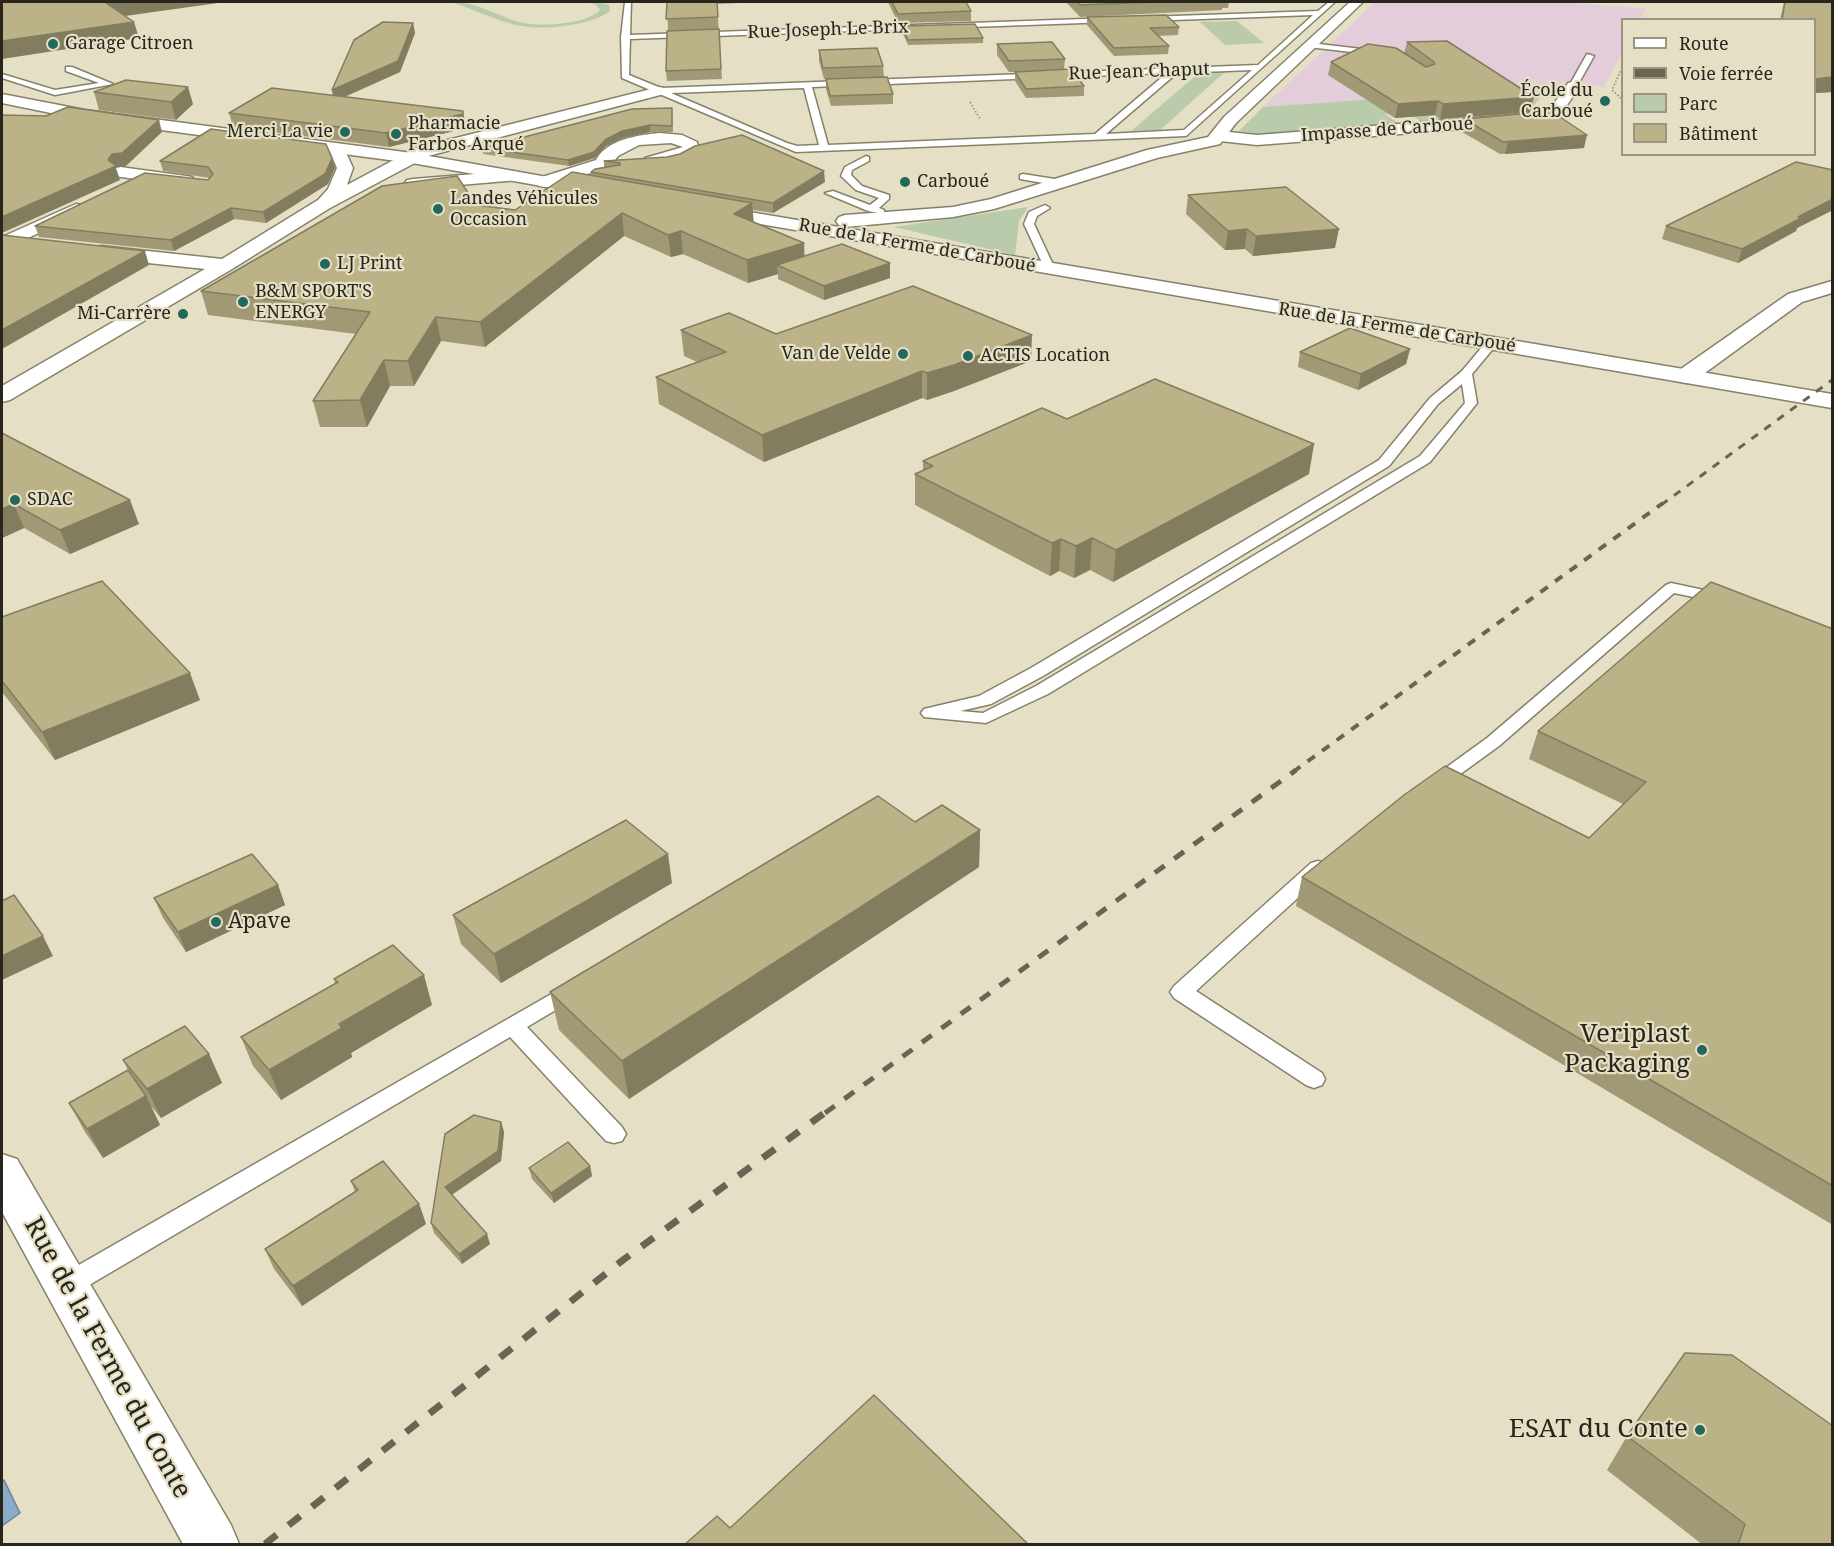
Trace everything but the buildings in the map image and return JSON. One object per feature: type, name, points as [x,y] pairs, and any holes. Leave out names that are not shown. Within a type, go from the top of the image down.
[{"type":"street","points":[[1212,140],[1342,13],[1357,2]]},
{"type":"street","name":"Impasse de Carboué","points":[[818,229],[850,220],[952,212],[994,204],[1153,154],[1212,140],[1257,140],[1543,118],[1554,114],[1573,86]]},
{"type":"street","points":[[2,395],[225,265],[324,204],[429,150],[659,91]]},
{"type":"street","points":[[2,99],[85,115],[412,158],[615,194]]},
{"type":"street","points":[[544,182],[604,164],[632,164],[660,160],[691,150],[691,145],[675,139],[646,140],[618,149],[604,159],[604,164]]},
{"type":"street","points":[[324,204],[336,191],[345,168],[336,147]]},
{"type":"street","points":[[340,180],[364,165],[412,158]]},
{"type":"street","points":[[113,171],[205,184]]},
{"type":"street","points":[[114,191],[146,176]]},
{"type":"street","points":[[324,204],[390,189],[467,177],[513,176]]},
{"type":"street","points":[[4,242],[93,201]]},
{"type":"street","name":"Rue de la Ferme de Carboué","points":[[692,207],[1833,401]]},
{"type":"street","name":"Impasse de Carboué","points":[[855,235],[870,225],[891,217]]},
{"type":"street","points":[[4,242],[43,245]]},
{"type":"street","points":[[79,249],[225,265]]},
{"type":"street","points":[[1686,376],[1795,298],[1833,287]]},
{"type":"street","name":"Rue de la Ferme du Conte","points":[[2,1172],[212,1545]]},
{"type":"lane","points":[[628,2],[625,76],[784,146],[796,149],[1186,133],[1332,2]]},
{"type":"lane","points":[[1140,19],[1319,13]]},
{"type":"lane","name":"Rue Joseph Le Brix","points":[[625,37],[1118,20]]},
{"type":"lane","points":[[1311,45],[1386,54]]},
{"type":"lane","points":[[1573,86],[1590,56]]},
{"type":"lane","name":"Rue Jean Chaput","points":[[659,91],[1259,67]]},
{"type":"lane","points":[[2,76],[55,93],[109,84],[69,69]]},
{"type":"lane","points":[[1097,137],[1174,71]]},
{"type":"lane","points":[[807,84],[824,148]]},
{"type":"lane","points":[[866,159],[848,169],[846,176],[859,188],[886,197],[871,209]]},
{"type":"lane","points":[[1023,177],[1061,183]]},
{"type":"lane","points":[[830,194],[891,217]]},
{"type":"lane","points":[[1045,208],[1033,214],[1029,224],[1050,269]]},
{"type":"lane","points":[[1466,374],[1471,403],[1425,459],[1042,690],[986,718],[930,713],[985,700],[1037,672],[1384,464],[1434,401],[1466,374],[1491,344]]},
{"type":"lane","points":[[1416,798],[1493,742],[1671,588],[1721,597],[1741,605]]},
{"type":"lane","points":[[1314,1079],[1181,992],[1329,860]]},
{"type":"lane","points":[[65,1286],[593,978]]},
{"type":"lane","points":[[512,1025],[614,1134]]},
{"type":"path","points":[[1621,72],[1612,90],[1621,97]]},
{"type":"path","points":[[950,79],[960,98],[968,98],[992,141]]},
{"type":"shaded area","points":[[1375,2],[1565,2],[1646,9],[1641,18],[1621,18],[1621,55],[1604,87],[1563,82],[1558,86],[1263,107]]},
{"type":"green space","points":[[451,2],[470,4],[531,24],[575,21],[594,15],[600,10],[596,5],[587,2],[609,5],[610,11],[578,24],[526,27],[508,23]]},
{"type":"green space","points":[[1237,21],[1264,43],[1225,45],[1200,22]]},
{"type":"green space","points":[[1226,71],[1160,130],[1131,131],[1200,72]]},
{"type":"green space","points":[[1548,87],[1526,116],[1423,123],[1408,113],[1385,114],[1401,125],[1263,135],[1239,131],[1263,107]]},
{"type":"green space","points":[[1028,207],[1019,221],[1015,255],[894,227]]},
{"type":"water","points":[[4,1480],[20,1513],[2,1526],[2,1481]]},
{"type":"railway","points":[[1661,505],[1832,380]]},
{"type":"railway","points":[[1293,772],[1663,503]]},
{"type":"railway","points":[[825,1113],[1296,770]]},
{"type":"railway","points":[[265,1544],[623,1260],[827,1111]]},
{"type":"place","name":"Garage Citroen","points":[[53,44]]},
{"type":"place","name":"École du Carboué","points":[[1605,101]]},
{"type":"place","name":"Merci La vie","points":[[345,132]]},
{"type":"place","name":"Pharmacie Farbos Arqué","points":[[396,134]]},
{"type":"place","name":"Carboué","points":[[905,182]]},
{"type":"place","name":"Landes Véhicules Occasion","points":[[438,209]]},
{"type":"place","name":"LJ Print","points":[[325,264]]},
{"type":"place","name":"B&M SPORT'S ENERGY","points":[[243,302]]},
{"type":"place","name":"Mi-Carrère","points":[[183,314]]},
{"type":"place","name":"Van de Velde","points":[[903,354]]},
{"type":"place","name":"ACTIS Location","points":[[968,356]]},
{"type":"place","name":"SDAC","points":[[15,500]]},
{"type":"place","name":"Apave","points":[[216,922]]},
{"type":"place","name":"Veriplast Packaging","points":[[1702,1050]]},
{"type":"place","name":"ESAT du Conte","points":[[1700,1430]]}]
